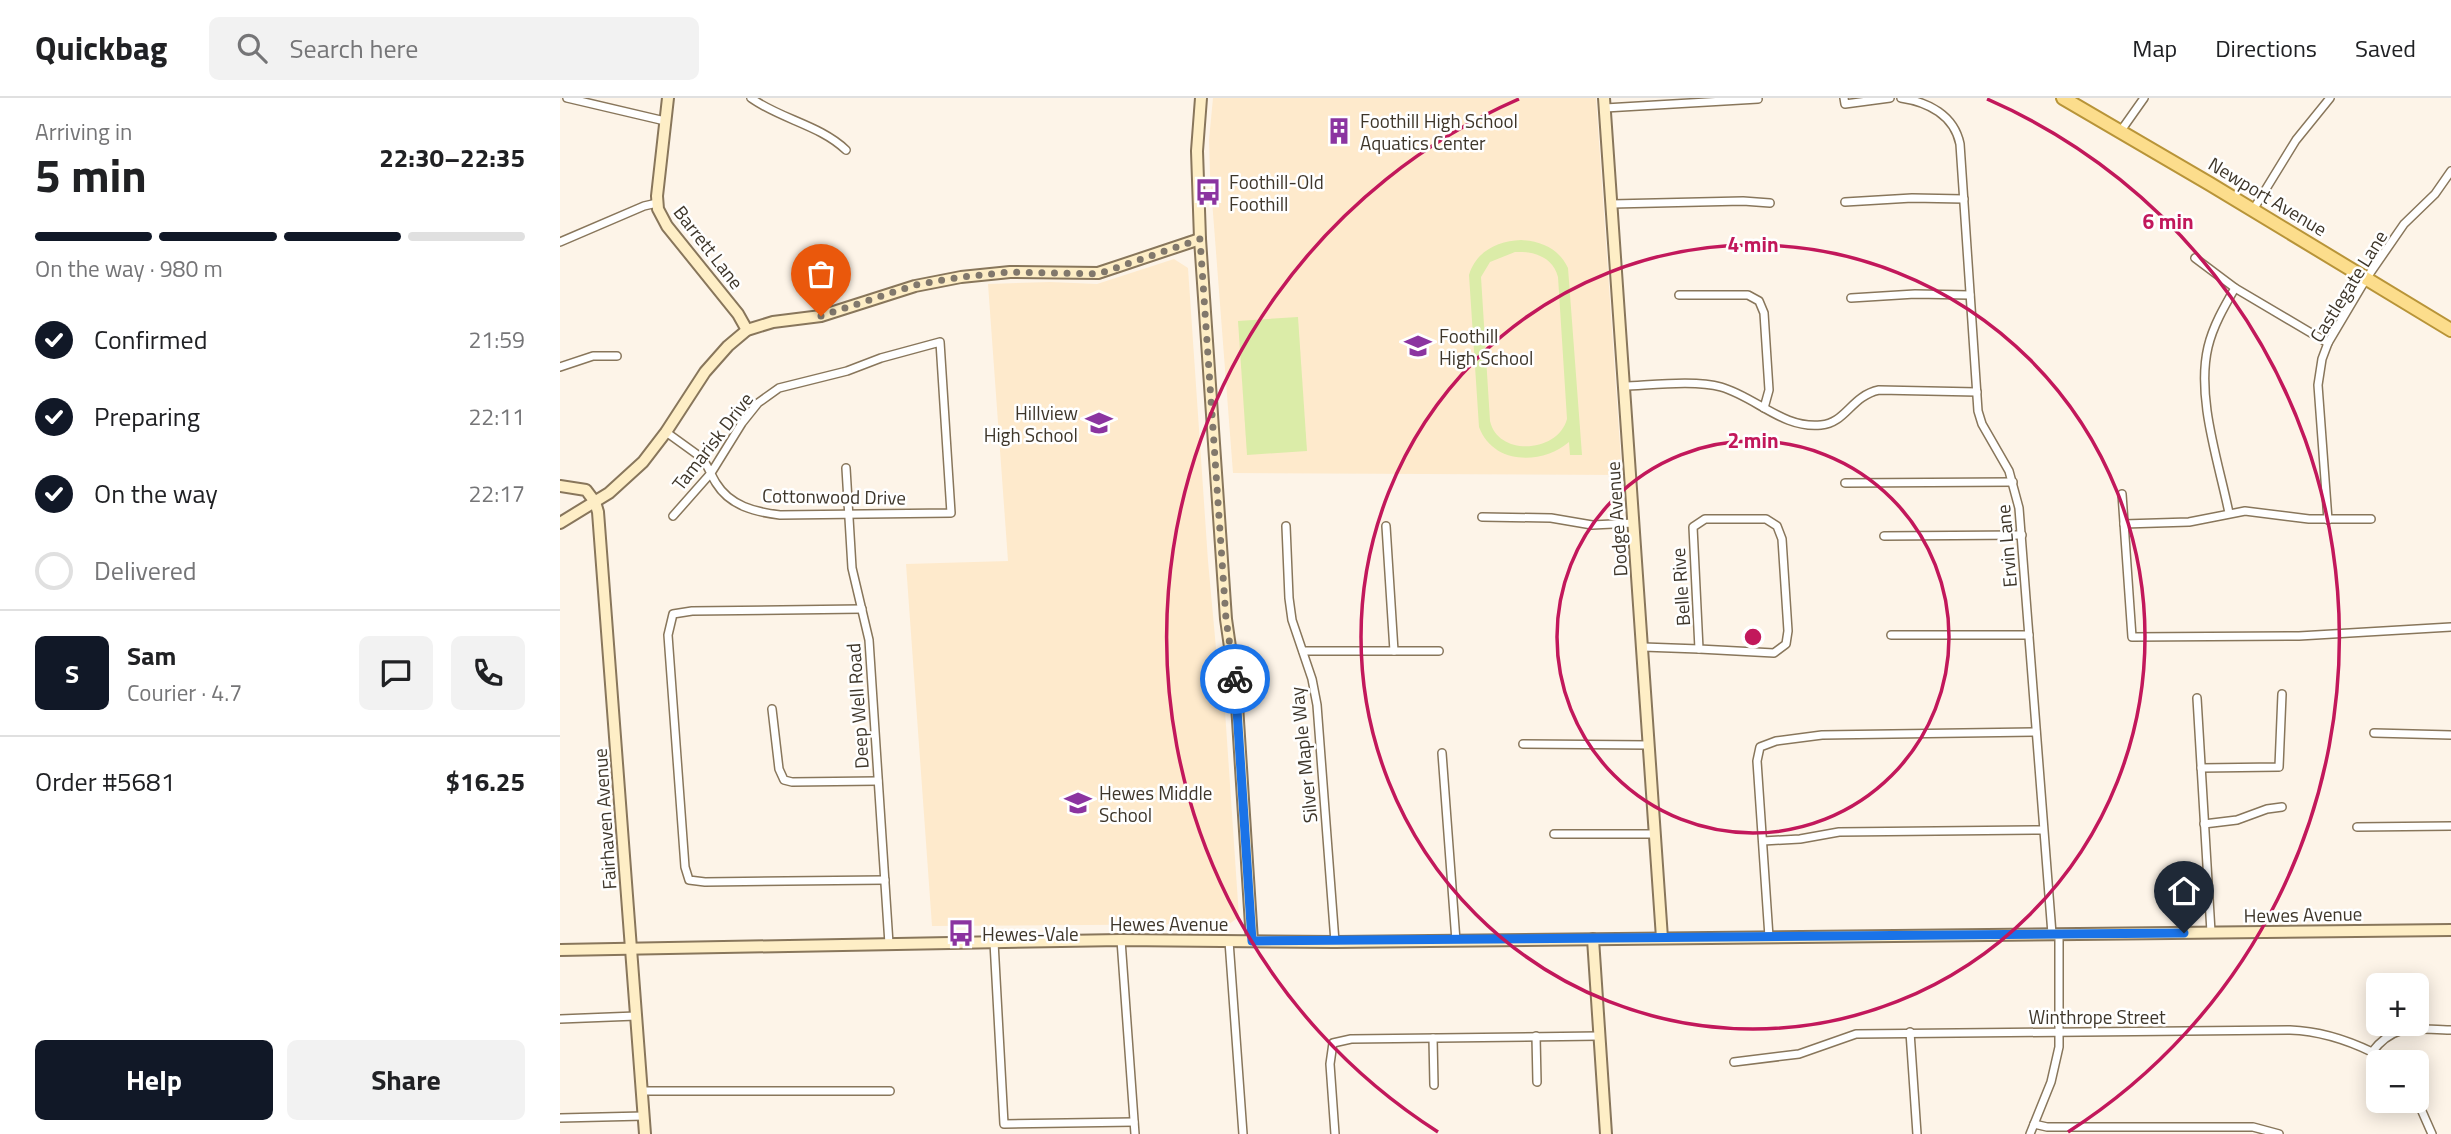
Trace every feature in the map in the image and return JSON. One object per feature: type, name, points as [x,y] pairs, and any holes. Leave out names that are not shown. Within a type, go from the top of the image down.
[{"type":"main road","name":"Newport Avenue","points":[[2063,98],[2253,209],[2451,330]]},
{"type":"street","points":[[567,98],[665,121]]},
{"type":"street","name":"Barrett Lane","points":[[668,98],[657,203],[660,215],[738,314],[747,330]]},
{"type":"street","points":[[751,98],[772,111],[834,139],[846,150]]},
{"type":"street","points":[[1201,98],[1197,151],[1200,239],[1226,619],[1236,690],[1252,941]]},
{"type":"street","points":[[1845,101],[1890,98]]},
{"type":"street","name":"Ervin Lane","points":[[1901,98],[1938,111],[1953,123],[1957,131],[1978,411],[1982,424],[2000,453],[2013,482],[2020,508],[2043,830],[2055,934],[2060,1032],[2056,1064],[2031,1134]]},
{"type":"street","points":[[2120,132],[2144,98]]},
{"type":"street","points":[[2253,209],[2277,168],[2330,98]]},
{"type":"street","points":[[1605,103],[1758,100]]},
{"type":"street","name":"Dodge Avenue","points":[[1605,103],[1662,938]]},
{"type":"street","name":"Castlegate Lane","points":[[2328,520],[2318,385],[2322,359],[2328,343],[2366,279],[2404,224],[2435,194],[2451,171]]},
{"type":"street","points":[[1845,202],[1964,198]]},
{"type":"street","points":[[1612,204],[1743,201],[1770,203]]},
{"type":"street","points":[[560,242],[657,203]]},
{"type":"street","points":[[560,523],[596,502],[637,468],[666,432],[705,372],[728,346],[747,330],[773,322],[821,316],[915,285],[961,277],[1010,272],[1098,274],[1200,239]]},
{"type":"street","points":[[2195,258],[2235,288],[2328,343]]},
{"type":"street","points":[[2229,513],[2210,431],[2205,373],[2207,349],[2215,325],[2235,288]]},
{"type":"street","points":[[1851,298],[1915,294],[1970,295]]},
{"type":"street","points":[[1679,295],[1748,295],[1759,301],[1764,313],[1769,390],[1763,408]]},
{"type":"street","name":"Tamarisk Drive","points":[[673,516],[711,473],[742,423],[758,404],[779,388],[940,342],[951,513]]},
{"type":"street","points":[[560,368],[593,356],[617,356]]},
{"type":"street","points":[[1625,386],[1717,386],[1734,391],[1794,423],[1820,426],[1832,423],[1868,392],[1977,392]]},
{"type":"street","name":"Cottonwood Drive","points":[[666,432],[702,458],[726,496],[738,505],[757,512],[780,515],[951,513]]},
{"type":"street","name":"Deep Well Road","points":[[846,468],[852,568],[869,640],[889,944]]},
{"type":"street","points":[[1845,483],[2013,482]]},
{"type":"street","points":[[560,486],[586,490],[596,502]]},
{"type":"street","points":[[2122,494],[2132,637],[2299,636],[2451,627]]},
{"type":"street","name":"Fairhaven Avenue","points":[[596,502],[600,525],[645,1134]]},
{"type":"street","points":[[2124,524],[2189,522],[2229,513],[2258,512],[2295,519],[2371,519]]},
{"type":"street","points":[[1482,517],[1551,518],[1592,525],[1634,523]]},
{"type":"street","name":"Belle Rive","points":[[1643,647],[1774,653],[1786,644],[1788,631],[1782,539],[1777,526],[1766,519],[1705,519],[1693,527],[1699,649]]},
{"type":"street","name":"Silver Maple Way","points":[[1286,526],[1292,620],[1312,679],[1317,705],[1335,942]]},
{"type":"street","points":[[1386,526],[1394,651]]},
{"type":"street","points":[[1884,536],[2022,535]]},
{"type":"street","points":[[862,609],[692,611],[673,614],[668,635],[685,867],[689,880],[705,882],[885,880]]},
{"type":"street","points":[[1891,635],[2029,635]]},
{"type":"street","points":[[1303,651],[1439,650]]},
{"type":"street","points":[[2201,768],[2279,767],[2282,694]]},
{"type":"street","points":[[2197,698],[2211,933]]},
{"type":"street","points":[[772,709],[779,769],[784,780],[878,780]]},
{"type":"street","points":[[1769,937],[1757,761],[1760,747],[1776,741],[1822,735],[2036,732]]},
{"type":"street","points":[[2374,733],[2451,735]]},
{"type":"street","points":[[1524,744],[1649,745]]},
{"type":"street","points":[[1442,753],[1456,941]]},
{"type":"street","points":[[2204,824],[2237,820],[2267,809],[2282,807]]},
{"type":"street","points":[[2357,827],[2451,826]]},
{"type":"street","points":[[1763,841],[1800,839],[1839,832],[2043,830]]},
{"type":"street","points":[[1554,834],[1655,834]]},
{"type":"street","name":"Hewes Avenue","points":[[560,950],[1121,940],[1335,942],[2451,930]]},
{"type":"street","points":[[1593,939],[1606,1134]]},
{"type":"street","points":[[1121,940],[1135,1134]]},
{"type":"street","points":[[1229,941],[1243,1134]]},
{"type":"street","points":[[994,942],[1004,1124],[1134,1122]]},
{"type":"street","points":[[560,1019],[636,1016]]},
{"type":"street","points":[[2374,1050],[2383,1039],[2400,1030],[2451,1030]]},
{"type":"street","name":"Winthrope Street","points":[[1734,1062],[1799,1054],[1856,1034],[1910,1032],[2312,1031],[2336,1037],[2367,1050]]},
{"type":"street","points":[[1910,1032],[1917,1134]]},
{"type":"street","points":[[1536,1036],[1537,1082]]},
{"type":"street","points":[[1335,1134],[1330,1064],[1333,1044],[1351,1039],[1599,1036]]},
{"type":"street","points":[[1433,1038],[1434,1085]]},
{"type":"street","points":[[642,1091],[890,1091]]},
{"type":"street","points":[[2423,1113],[2432,1134]]},
{"type":"street","points":[[560,1118],[644,1116]]},
{"type":"street","points":[[2034,1124],[2134,1131],[2230,1130],[2253,1127],[2279,1134]]},
{"type":"shaded area","name":"Foothill High School","points":[[1213,98],[1596,98],[1622,475],[1233,473],[1210,174],[1209,140]]},
{"type":"shaded area","name":"Hewes Middle School","points":[[1174,259],[1188,268],[1208,561],[1216,648],[1224,696],[1239,917],[1229,924],[932,926],[906,564],[1008,561],[988,284],[1097,284]]},
{"type":"green space","points":[[1512,241],[1543,244],[1555,251],[1568,268],[1582,455],[1570,455],[1569,442],[1546,455],[1507,455],[1495,449],[1479,427],[1469,275],[1482,254],[1496,245]],"holes":[[[1522,252],[1536,254],[1547,260],[1558,277],[1567,419],[1552,439],[1528,446],[1504,441],[1495,433],[1490,421],[1481,277],[1490,262]]]},
{"type":"green space","points":[[1298,317],[1307,451],[1247,455],[1238,321]]},
{"type":"way so far","points":[[821,316],[915,285],[961,277],[1010,272],[1098,274],[1200,239],[1226,619],[1235,679]]},
{"type":"place","name":"Foothill High School Aquatics Center","points":[[1339,131]]},
{"type":"place","name":"Foothill-Old Foothill","points":[[1208,192]]},
{"type":"place","name":"Foothill High School","points":[[1418,346]]},
{"type":"place","name":"Hillview High School","points":[[1099,423]]},
{"type":"place","name":"Hewes Middle School","points":[[1078,803]]},
{"type":"place","name":"Hewes-Vale","points":[[961,933]]},
{"type":"route","points":[[1235,679],[1252,941],[2184,933]]}]
